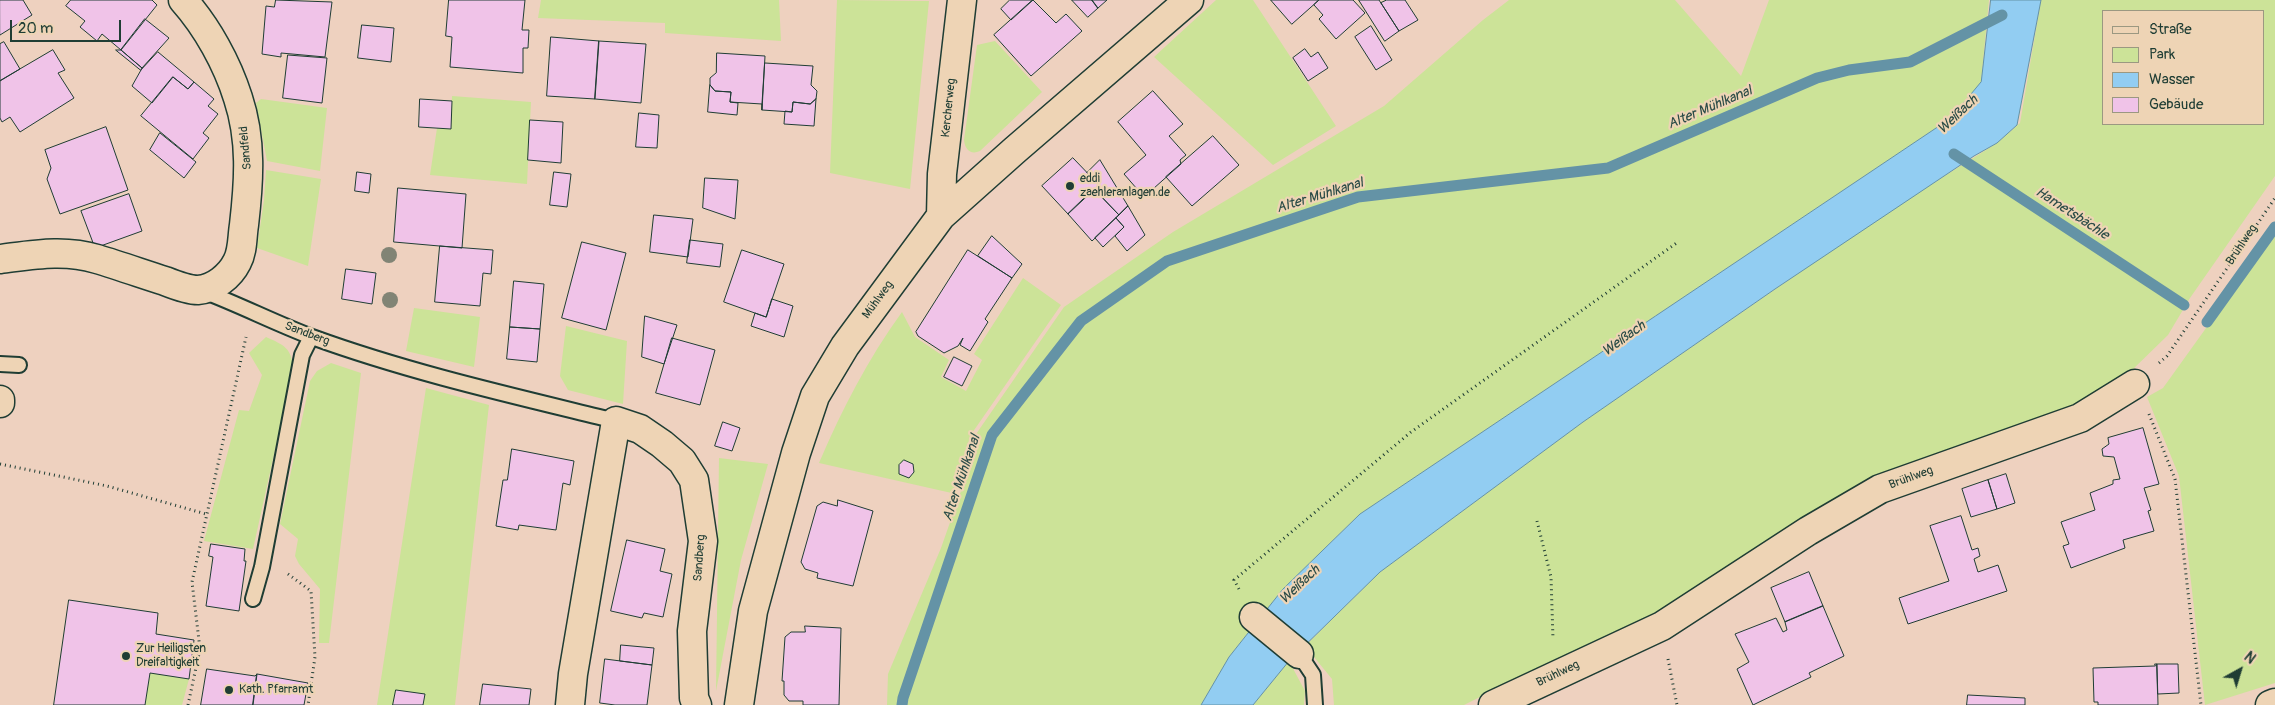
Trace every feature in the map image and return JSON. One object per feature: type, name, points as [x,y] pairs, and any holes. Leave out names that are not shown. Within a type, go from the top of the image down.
[{"type":"street","name":"Sandfeld","points":[[183,0],[200,20],[229,74],[238,98],[247,133],[249,182],[241,250],[237,262],[223,280],[199,290]]},
{"type":"street","name":"Kercherweg","points":[[941,216],[942,174],[962,0]]},
{"type":"street","name":"Mühlweg","points":[[738,705],[753,611],[796,453],[815,396],[845,346],[941,216],[1189,0]]},
{"type":"street","name":"Sandberg","points":[[0,259],[63,252],[95,258],[199,290]]},
{"type":"street","name":"Brühlweg","points":[[1493,705],[1662,626],[1808,531],[1880,489],[2080,418],[2134,384]]},
{"type":"street","name":"Sandberg","points":[[616,421],[640,429],[662,444],[682,462],[694,480],[703,541],[692,631],[694,698],[697,705]]},
{"type":"street","points":[[570,705],[573,674],[616,421]]},
{"type":"street","points":[[1254,617],[1299,654]]},
{"type":"street","points":[[2270,705],[2275,703]]},
{"type":"lane","name":"Sandberg","points":[[199,290],[311,337],[387,362],[485,389],[616,421]]},
{"type":"lane","points":[[253,599],[302,355],[311,337]]},
{"type":"lane","points":[[0,364],[20,365]]},
{"type":"lane","points":[[1299,654],[1313,675],[1315,705]]},
{"type":"path","name":"Brühlweg","points":[[2134,384],[2167,356],[2275,198]]},
{"type":"path","points":[[1254,617],[1234,580],[1411,432],[1678,242]]},
{"type":"path","points":[[188,705],[200,649],[192,582],[252,312]]},
{"type":"path","points":[[2134,384],[2143,399],[2175,479],[2201,705]]},
{"type":"path","points":[[0,464],[107,486],[206,514]]},
{"type":"path","points":[[1537,521],[1551,577],[1555,675]]},
{"type":"path","points":[[263,556],[311,592],[315,657],[308,705]]},
{"type":"path","points":[[1662,626],[1677,705]]},
{"type":"green space","points":[[541,0],[779,0],[781,41],[665,33],[665,23],[538,18]]},
{"type":"green space","points":[[837,0],[929,1],[910,189],[830,173]]},
{"type":"green space","points":[[1216,0],[1253,0],[1336,126],[1273,165],[1154,57]]},
{"type":"green space","points":[[1509,0],[1675,0],[1741,76],[1769,0],[1989,0],[1981,83],[1951,118],[1360,514],[1283,589],[1229,657],[1201,705],[887,705],[888,674],[941,548],[961,491],[974,437],[1064,307],[1173,232],[1384,106],[1483,20]]},
{"type":"green space","points":[[2041,0],[2275,0],[2275,176],[2190,298],[2168,335],[2127,375],[2075,405],[2023,427],[1657,616],[1603,642],[1532,671],[1464,705],[1334,705],[1332,679],[1305,646],[1380,572],[1583,422],[1884,214],[1997,143],[2020,123]]},
{"type":"green space","points":[[995,41],[1042,92],[980,151],[971,152],[967,149],[964,140],[977,45]]},
{"type":"green space","points":[[452,96],[531,102],[527,184],[430,175],[437,128],[451,129]]},
{"type":"green space","points":[[261,99],[327,108],[320,171],[267,161],[256,103]]},
{"type":"green space","points":[[266,170],[321,179],[308,266],[257,248]]},
{"type":"green space","points":[[2275,232],[2275,683],[2205,705],[2179,476],[2147,397],[2163,388]]},
{"type":"green space","points":[[1023,278],[1061,305],[970,436],[956,494],[819,463],[856,385],[902,312],[915,337],[949,360],[941,377],[966,391],[982,360],[974,354]]},
{"type":"green space","points":[[414,308],[480,317],[474,367],[406,351]]},
{"type":"green space","points":[[566,326],[627,341],[623,404],[568,390],[560,376]]},
{"type":"green space","points":[[266,337],[286,348],[291,356],[293,369],[253,549],[204,541],[239,410],[249,411],[262,375],[249,353]]},
{"type":"green space","points":[[331,363],[361,373],[329,643],[319,643],[320,589],[299,564],[295,556],[298,539],[280,524],[310,381],[317,371]]},
{"type":"green space","points":[[426,388],[489,405],[455,705],[377,705]]},
{"type":"green space","points":[[719,458],[768,464],[741,560],[716,691]]},
{"type":"green space","points":[[1289,661],[1305,691],[1304,705],[1253,705]]},
{"type":"green space","points":[[150,673],[189,679],[182,705],[145,705]]},
{"type":"water","name":"Weißach","points":[[1991,0],[2041,0],[2017,125],[1997,143],[1974,156],[1775,289],[1583,422],[1380,572],[1289,661],[1253,705],[1201,705],[1229,657],[1283,589],[1360,514],[1951,118],[1981,82]]},
{"type":"building","points":[[0,0],[23,0],[32,15],[0,35]]},
{"type":"building","points":[[71,0],[152,0],[157,5],[121,50],[102,34],[97,41],[80,27],[85,21],[66,6]]},
{"type":"building","points":[[276,0],[332,2],[325,57],[281,53],[281,57],[262,54],[266,6],[274,7]]},
{"type":"building","points":[[449,0],[525,0],[522,30],[529,30],[528,48],[523,48],[523,73],[450,67],[452,37],[446,36]]},
{"type":"building","points":[[1010,0],[1033,0],[1011,20],[1001,9]]},
{"type":"building","points":[[1033,0],[1056,23],[1066,14],[1082,31],[1031,76],[994,35]]},
{"type":"building","points":[[1072,0],[1092,0],[1098,8],[1088,17]]},
{"type":"building","points":[[1092,0],[1107,0],[1098,8]]},
{"type":"building","points":[[1271,0],[1319,0],[1292,24]]},
{"type":"building","points":[[1319,0],[1353,0],[1365,13],[1336,39],[1319,19],[1323,15],[1314,5]]},
{"type":"building","points":[[1359,0],[1379,0],[1399,31],[1385,41]]},
{"type":"building","points":[[1387,0],[1405,0],[1418,20],[1399,31],[1381,3]]},
{"type":"building","points":[[145,19],[169,38],[142,68],[121,50]]},
{"type":"building","points":[[362,25],[394,28],[391,62],[358,58]]},
{"type":"building","points":[[1371,26],[1392,60],[1376,70],[1355,37]]},
{"type":"building","points":[[551,37],[599,41],[595,99],[547,96]]},
{"type":"building","points":[[599,41],[646,44],[641,103],[595,99]]},
{"type":"building","points":[[4,42],[20,69],[0,81],[0,44]]},
{"type":"building","points":[[1305,49],[1311,57],[1318,52],[1328,68],[1308,81],[1293,58]]},
{"type":"building","points":[[53,50],[65,70],[58,73],[74,98],[20,132],[10,117],[2,122],[0,118],[0,81]]},
{"type":"building","points":[[116,50],[121,50],[142,68],[141,70]]},
{"type":"building","points":[[158,52],[194,82],[188,89],[173,77],[152,103],[132,86],[141,70]]},
{"type":"building","points":[[717,53],[765,56],[762,110],[762,104],[730,102],[731,92],[715,91],[710,85],[710,78],[716,73]]},
{"type":"building","points":[[288,55],[327,58],[322,103],[283,98]]},
{"type":"building","points":[[765,63],[813,66],[811,85],[817,91],[816,99],[810,104],[793,102],[792,112],[762,110]]},
{"type":"building","points":[[173,77],[188,89],[194,82],[214,99],[208,106],[218,114],[203,133],[209,138],[193,159],[141,116]]},
{"type":"building","points":[[710,85],[715,91],[731,92],[730,102],[738,103],[737,115],[708,112]]},
{"type":"building","points":[[1153,91],[1183,124],[1169,136],[1186,155],[1180,160],[1181,164],[1144,197],[1124,174],[1146,155],[1118,122]]},
{"type":"building","points":[[420,99],[452,101],[451,129],[419,127]]},
{"type":"building","points":[[816,99],[814,126],[784,124],[785,111],[792,112],[793,102],[810,104]]},
{"type":"building","points":[[639,113],[659,115],[657,148],[636,147]]},
{"type":"building","points":[[530,120],[563,122],[561,163],[528,160]]},
{"type":"building","points":[[106,127],[128,190],[60,214],[47,179],[51,168],[45,150]]},
{"type":"building","points":[[160,133],[196,162],[184,178],[150,150]]},
{"type":"building","points":[[1213,136],[1239,165],[1192,206],[1166,177]]},
{"type":"building","name":"eddi zaehleranlagen.de","points":[[1073,158],[1099,185],[1068,214],[1042,186]]},
{"type":"building","points":[[1100,160],[1128,206],[1119,215],[1094,189],[1099,185],[1087,173]]},
{"type":"building","points":[[357,172],[371,174],[369,193],[355,191]]},
{"type":"building","points":[[554,172],[571,174],[567,207],[550,205]]},
{"type":"building","points":[[705,178],[738,180],[735,219],[703,208]]},
{"type":"building","points":[[398,188],[466,194],[462,248],[394,242]]},
{"type":"building","points":[[1094,189],[1119,215],[1092,241],[1068,214]]},
{"type":"building","points":[[129,194],[142,231],[95,248],[81,211]]},
{"type":"building","points":[[1128,206],[1145,235],[1127,251],[1115,236],[1124,227],[1116,218]]},
{"type":"building","points":[[654,215],[693,219],[688,257],[650,252]]},
{"type":"building","points":[[1116,218],[1124,227],[1103,247],[1095,238]]},
{"type":"building","points":[[992,236],[1022,264],[1012,278],[978,256]]},
{"type":"building","points":[[690,240],[723,244],[720,267],[687,263]]},
{"type":"building","points":[[582,242],[626,253],[606,330],[562,318]]},
{"type":"building","points":[[440,246],[493,250],[491,274],[483,273],[480,306],[435,302]]},
{"type":"building","points":[[742,250],[784,264],[766,317],[724,302]]},
{"type":"building","points":[[968,250],[1012,278],[985,319],[988,322],[970,351],[960,345],[963,338],[958,346],[944,353],[918,336],[916,332]]},
{"type":"building","points":[[346,269],[376,273],[372,304],[342,299]]},
{"type":"building","points":[[514,281],[544,284],[540,329],[510,327]]},
{"type":"building","points":[[772,299],[793,306],[784,337],[751,326],[755,313],[766,317]]},
{"type":"building","points":[[645,316],[677,325],[664,364],[642,357]]},
{"type":"building","points":[[510,327],[540,329],[537,362],[507,359]]},
{"type":"building","points":[[672,338],[715,350],[700,405],[656,393]]},
{"type":"building","points":[[954,357],[972,366],[962,386],[944,377]]},
{"type":"building","points":[[723,422],[740,428],[732,451],[715,446]]},
{"type":"building","points":[[2143,428],[2159,484],[2144,488],[2151,510],[2148,511],[2154,531],[2123,540],[2125,548],[2071,568],[2063,546],[2069,544],[2061,522],[2095,510],[2090,493],[2113,484],[2113,480],[2120,479],[2114,457],[2103,456],[2102,449],[2109,444],[2108,438]]},
{"type":"building","points":[[512,449],[574,461],[570,485],[563,483],[556,530],[519,525],[518,530],[496,526],[503,480],[507,480]]},
{"type":"building","points":[[904,460],[913,464],[914,472],[909,478],[899,474],[899,465]]},
{"type":"building","points":[[2006,474],[2015,503],[1997,509],[1988,480]]},
{"type":"building","points":[[1988,480],[1997,509],[1971,517],[1962,489]]},
{"type":"building","points":[[838,500],[873,511],[853,586],[817,578],[818,573],[805,569],[801,562],[817,506],[823,502],[837,506]]},
{"type":"building","points":[[1961,516],[1972,550],[1978,548],[1980,556],[1974,559],[1978,572],[1998,565],[2007,591],[1908,624],[1899,598],[1949,581],[1930,526]]},
{"type":"building","points":[[627,540],[665,549],[660,571],[672,574],[663,617],[644,613],[642,618],[611,611]]},
{"type":"building","points":[[211,544],[245,549],[244,561],[246,561],[239,611],[206,606],[213,557],[209,556]]},
{"type":"building","points":[[1809,572],[1823,606],[1785,622],[1771,588]]},
{"type":"building","name":"Zur Heiligsten Dreifaltigkeit","points":[[69,600],[158,613],[156,634],[194,640],[189,679],[150,673],[145,705],[54,705]]},
{"type":"building","points":[[1823,606],[1844,656],[1809,673],[1811,677],[1753,705],[1737,669],[1749,662],[1735,634],[1776,618],[1783,632],[1787,630],[1785,622]]},
{"type":"building","points":[[805,626],[841,628],[839,705],[803,705],[803,701],[789,701],[784,695],[784,681],[782,681],[785,637],[791,632],[805,632]]},
{"type":"building","points":[[621,645],[654,648],[652,665],[620,661]]},
{"type":"building","points":[[605,659],[652,665],[647,705],[600,703]]},
{"type":"building","points":[[2157,664],[2158,705],[2098,705],[2098,702],[2094,702],[2093,668],[2155,666]]},
{"type":"building","points":[[2157,664],[2178,664],[2179,693],[2158,694]]},
{"type":"building","name":"Kath. Pfarramt","points":[[207,669],[255,676],[257,674],[253,705],[201,705]]},
{"type":"building","points":[[257,674],[308,683],[304,705],[253,705]]},
{"type":"building","points":[[483,684],[531,689],[529,705],[480,705]]},
{"type":"building","points":[[396,690],[425,694],[423,705],[393,705]]},
{"type":"building","points":[[1968,695],[2025,698],[2025,705],[1967,705]]},
{"type":"waterway","name":"Alter Mühlkanal","points":[[902,705],[992,435],[1081,321],[1167,261],[1358,197],[1608,168],[1817,78],[1849,70],[1910,62],[2002,15]]},
{"type":"waterway","name":"Hametsbächle","points":[[1954,154],[2184,305]]},
{"type":"waterway","name":"Hametsbächle","points":[[2207,322],[2275,227]]},
{"type":"place","name":"eddi zaehleranlagen.de","points":[[1070,186]]},
{"type":"place","name":"Zur Heiligsten Dreifaltigkeit","points":[[126,656]]},
{"type":"place","name":"Kath. Pfarramt","points":[[229,690]]}]
